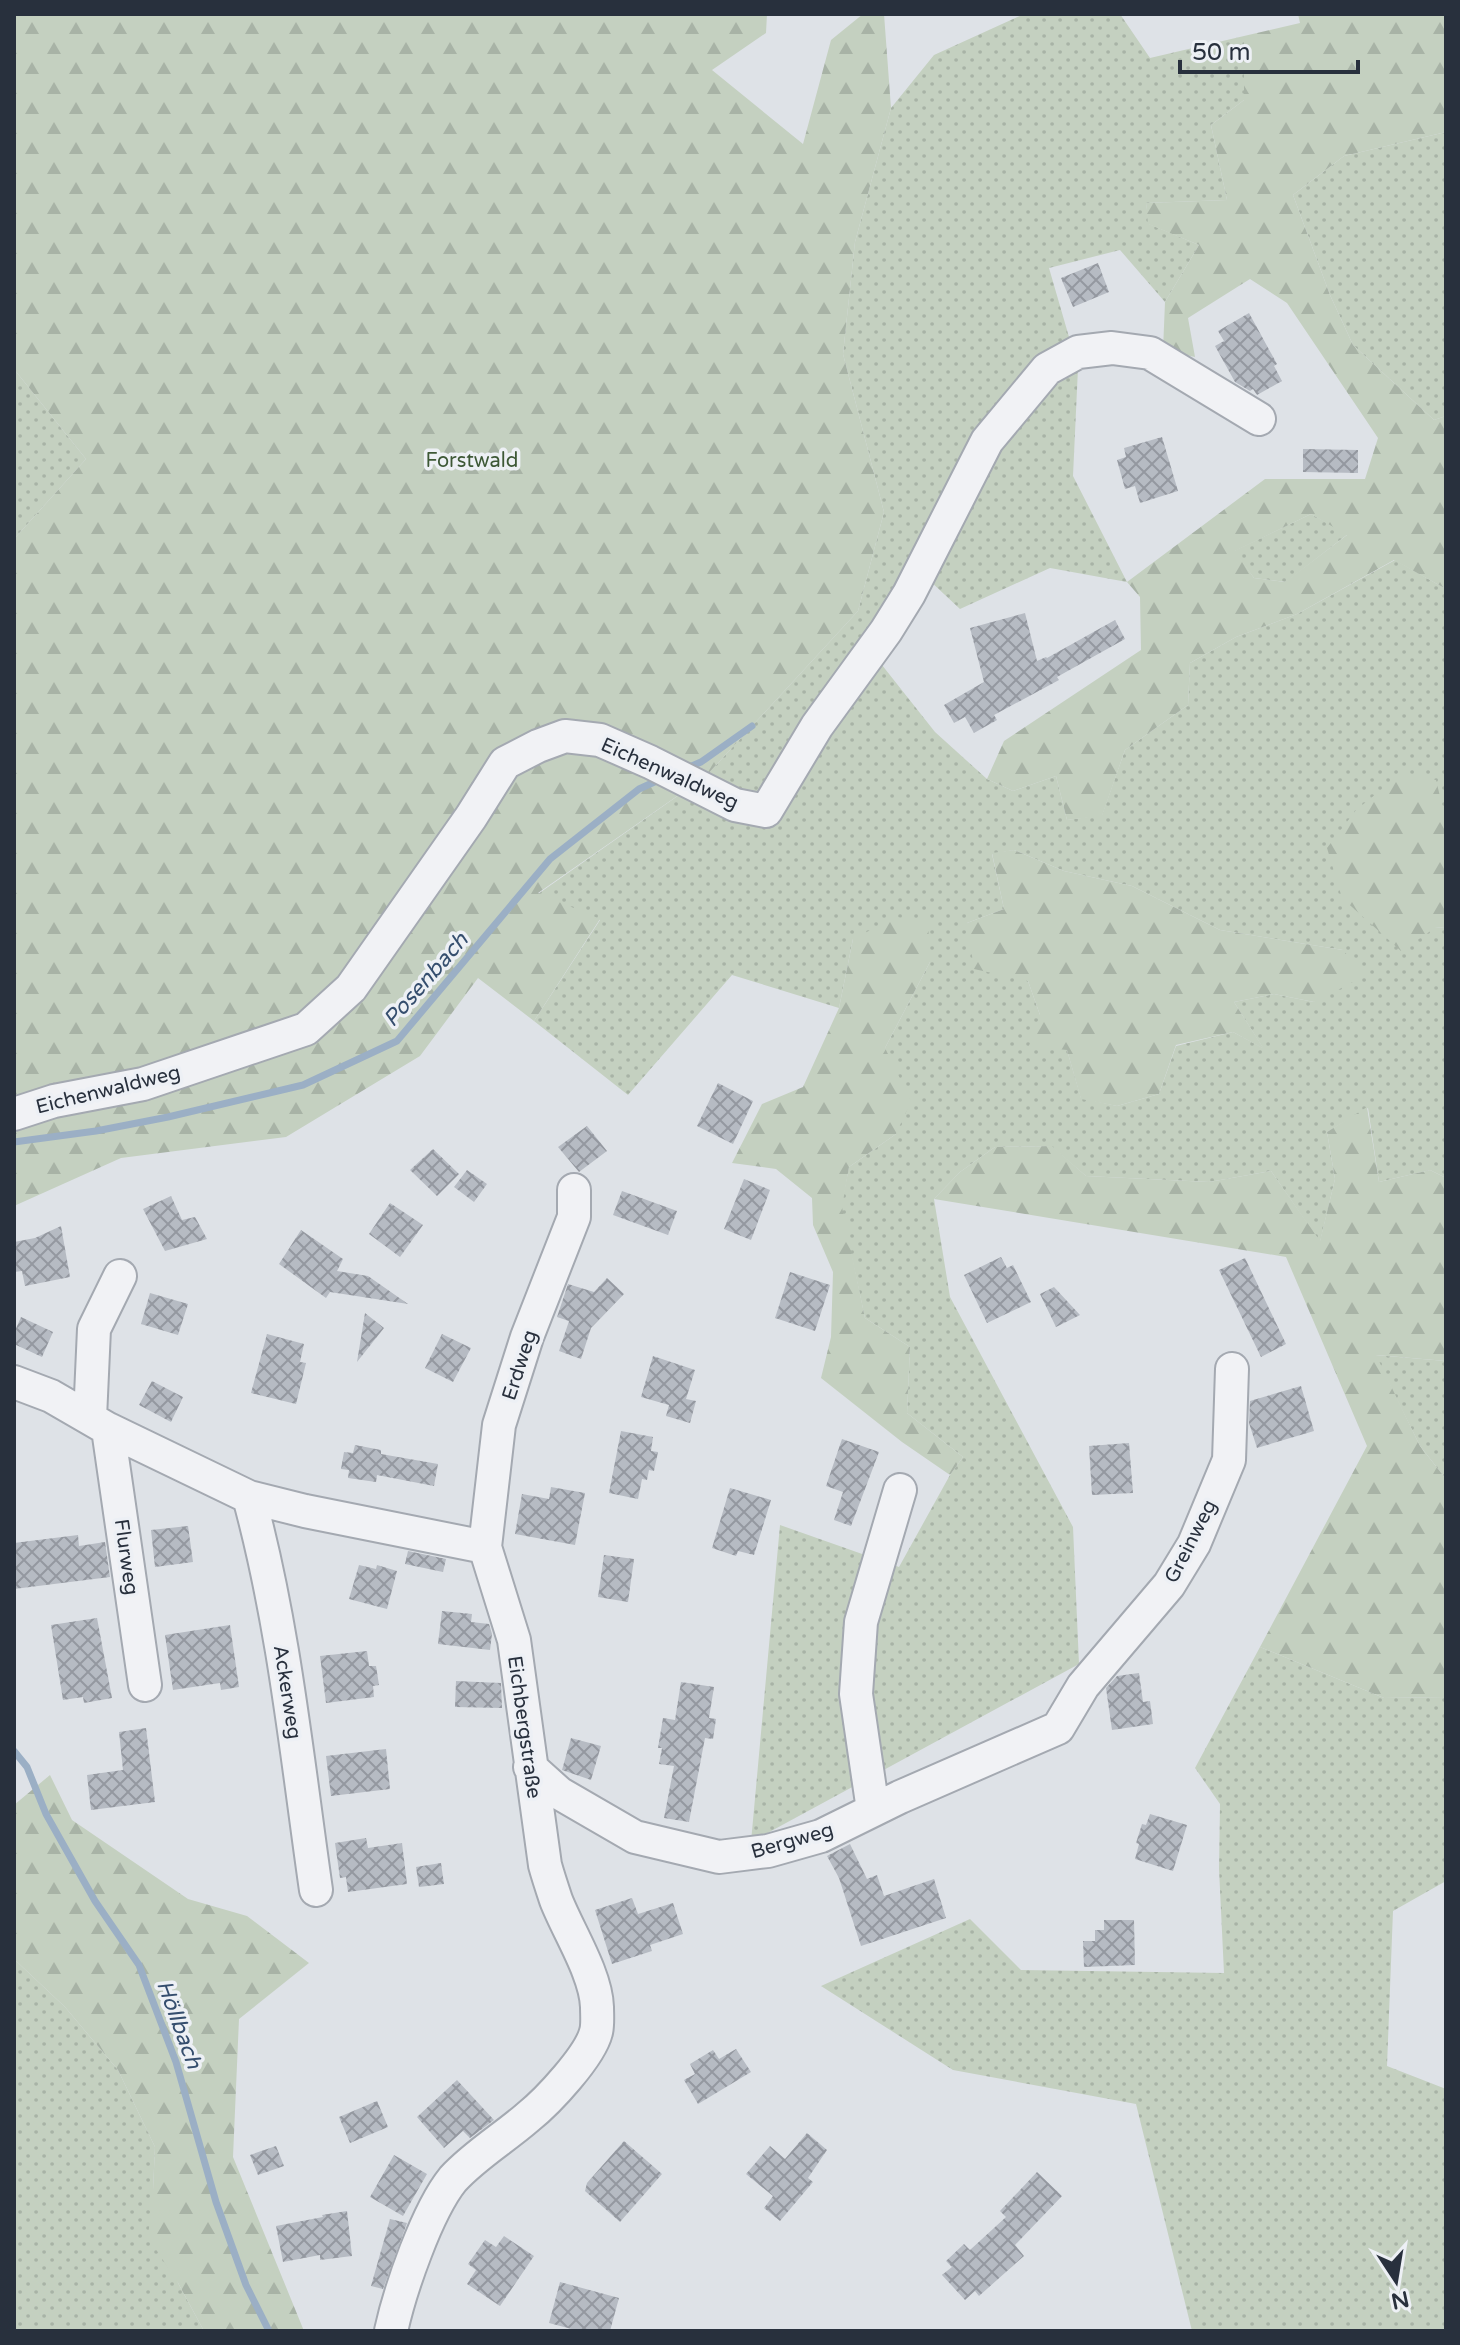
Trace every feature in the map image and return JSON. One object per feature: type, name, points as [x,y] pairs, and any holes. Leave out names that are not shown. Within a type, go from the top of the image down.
[{"type":"street","name":"Eichenwaldweg","points":[[14,1114],[54,1101],[143,1084],[306,1029],[351,988],[471,817],[505,763],[538,746],[565,736],[600,740],[735,805],[766,811],[817,726],[909,594],[987,441],[1047,369],[1078,352],[1112,348],[1150,353],[1259,419]]},
{"type":"street","name":"Erdweg","points":[[485,1547],[499,1425],[527,1337],[574,1217],[574,1190]]},
{"type":"street","name":"Flurweg","points":[[120,1276],[94,1329],[99,1423],[145,1685]]},
{"type":"street","name":"Greinweg","points":[[1058,1728],[1083,1686],[1169,1585],[1194,1544],[1229,1460],[1232,1369]]},
{"type":"street","points":[[14,1382],[51,1396],[249,1497],[485,1547]]},
{"type":"street","points":[[873,1810],[856,1694],[861,1622],[900,1490]]},
{"type":"street","name":"Ackerweg","points":[[249,1497],[268,1573],[286,1674],[316,1890]]},
{"type":"street","name":"Eichbergstraße","points":[[391,2331],[411,2264],[432,2216],[452,2181],[528,2117],[569,2075],[587,2052],[596,2032],[595,1987],[556,1900],[545,1865],[514,1640],[485,1547]]},
{"type":"street","name":"Bergweg","points":[[530,1767],[559,1793],[635,1837],[719,1857],[768,1851],[821,1836],[1058,1728]]},
{"type":"green space","name":"Forstwald","points":[[14,14],[767,14],[766,33],[712,70],[803,144],[831,40],[863,14],[884,14],[891,108],[855,242],[843,354],[884,512],[858,611],[706,776],[538,893],[600,919],[534,1021],[478,978],[420,1056],[286,1137],[121,1158],[14,1206],[14,539],[86,459],[14,369]]},
{"type":"green space","points":[[1024,14],[1120,14],[1150,58],[1244,36],[1244,100],[1211,125],[1227,200],[1146,203],[1149,224],[1199,245],[1165,302],[1120,250],[1049,268],[1078,368],[1073,476],[1127,582],[1050,568],[960,609],[929,580],[878,660],[935,732],[987,779],[1013,791],[1056,776],[1067,820],[1102,815],[1125,750],[1188,705],[1190,663],[1236,637],[1297,614],[1395,560],[1446,589],[1446,821],[1435,928],[1446,927],[1446,1178],[1430,1170],[1379,1182],[1368,1108],[1327,1132],[1335,1179],[1320,1242],[1271,1171],[1209,1182],[1086,1176],[1051,1146],[995,1147],[960,1172],[934,1199],[950,1297],[1073,1527],[1079,1664],[751,1842],[780,1525],[899,1567],[963,1457],[907,1413],[910,1347],[865,1318],[841,1207],[849,1167],[896,1134],[885,1048],[930,962],[853,939],[839,1008],[732,975],[628,1095],[534,1021],[600,920],[538,894],[706,776],[858,611],[884,512],[843,354],[855,242],[891,108],[934,55]],"holes":[[[1014,850],[1064,871],[1132,886],[1220,930],[1343,950],[1314,1002],[1274,994],[1234,1002],[1263,1048],[1233,1032],[1176,1046],[1159,1094],[1117,1106],[1081,1098],[1067,1050],[1040,1015],[1028,981],[967,923],[1004,909],[992,854]]]},
{"type":"green space","points":[[1298,14],[1446,14],[1446,132],[1344,156],[1293,195],[1330,295],[1353,345],[1434,420],[1446,416],[1446,589],[1394,560],[1297,614],[1236,637],[1190,663],[1188,705],[1125,750],[1102,816],[1067,820],[1056,776],[1013,791],[987,779],[1004,741],[1141,650],[1140,597],[1127,582],[1265,479],[1365,479],[1378,438],[1287,303],[1250,279],[1188,318],[1195,357],[1163,350],[1165,302],[1199,245],[1148,224],[1146,203],[1227,200],[1211,125],[1244,100],[1244,36],[1300,23]],"holes":[[[1311,514],[1347,535],[1285,582],[1254,578],[1235,551]]]},
{"type":"green space","points":[[1446,132],[1446,416],[1434,420],[1353,345],[1330,295],[1293,195],[1344,156]]},
{"type":"green space","points":[[14,369],[86,459],[14,539]]},
{"type":"green space","points":[[1311,514],[1348,534],[1286,582],[1254,578],[1234,551]]},
{"type":"green space","points":[[1401,774],[1436,780],[1446,821],[1446,927],[1435,928],[1401,951],[1342,898],[1327,848],[1356,810]]},
{"type":"green space","points":[[1014,850],[1064,871],[1132,886],[1220,930],[1343,950],[1365,976],[1314,1002],[1274,994],[1234,1002],[1264,1049],[1233,1032],[1176,1045],[1159,1094],[1117,1106],[1081,1099],[1067,1050],[1029,1046],[1040,1015],[1028,981],[974,969],[967,923],[1004,909],[992,853]]},
{"type":"green space","points":[[896,917],[928,922],[930,962],[885,1048],[911,1101],[896,1134],[849,1167],[842,1207],[865,1318],[910,1347],[907,1413],[963,1457],[950,1475],[902,1442],[821,1378],[831,1337],[833,1272],[813,1225],[812,1198],[776,1169],[732,1163],[762,1104],[803,1087],[839,1008],[853,939]]},
{"type":"green space","points":[[1367,1107],[1379,1182],[1430,1170],[1446,1178],[1446,1361],[1376,1355],[1420,1446],[1446,1479],[1446,1697],[1384,1698],[1260,1647],[1367,1446],[1286,1257],[934,1199],[960,1172],[995,1147],[1052,1146],[1086,1176],[1209,1182],[1271,1171],[1320,1241],[1335,1179],[1327,1132]]},
{"type":"green space","points":[[1375,1355],[1446,1361],[1446,1479],[1420,1446]]},
{"type":"green space","points":[[1260,1647],[1384,1698],[1446,1697],[1446,1881],[1393,1911],[1387,2066],[1446,2089],[1446,2331],[1192,2331],[1136,2104],[953,2070],[821,1986],[970,1919],[1021,1970],[1224,1973],[1219,1869],[1220,1804],[1195,1768]]},
{"type":"green space","points":[[50,1775],[72,1820],[188,1899],[247,1916],[309,1963],[239,2019],[233,2157],[304,2331],[204,2331],[148,2237],[155,2147],[118,2070],[65,2007],[14,1959],[14,1805]]},
{"type":"green space","points":[[14,1959],[65,2007],[118,2070],[155,2147],[153,2190],[178,2283],[204,2331],[14,2331]]},
{"type":"building","points":[[1098,263],[1109,292],[1073,307],[1061,278]]},
{"type":"building","points":[[1249,313],[1277,364],[1274,366],[1282,381],[1257,395],[1253,389],[1250,391],[1235,382],[1215,346],[1224,341],[1218,331]]},
{"type":"building","points":[[1162,437],[1178,491],[1140,503],[1135,486],[1125,489],[1117,460],[1126,457],[1124,448]]},
{"type":"building","points":[[1303,449],[1358,450],[1358,473],[1303,472]]},
{"type":"building","points":[[1025,613],[1037,661],[1115,620],[1125,639],[994,715],[997,720],[974,733],[965,717],[954,723],[944,705],[984,682],[970,628]]},
{"type":"building","points":[[718,1083],[753,1101],[733,1144],[697,1126]]},
{"type":"building","points":[[587,1126],[607,1151],[579,1172],[558,1147]]},
{"type":"building","points":[[433,1149],[459,1174],[437,1196],[410,1170]]},
{"type":"building","points":[[467,1170],[487,1184],[474,1202],[454,1187]]},
{"type":"building","points":[[744,1179],[770,1190],[751,1240],[724,1229]]},
{"type":"building","points":[[622,1191],[677,1211],[668,1235],[613,1215]]},
{"type":"building","points":[[171,1196],[182,1220],[195,1217],[207,1239],[165,1251],[143,1209]]},
{"type":"building","points":[[390,1203],[423,1225],[400,1257],[369,1234]]},
{"type":"building","points":[[61,1226],[70,1277],[25,1286],[22,1271],[14,1272],[14,1242],[35,1238]]},
{"type":"building","points":[[301,1230],[343,1259],[337,1271],[368,1276],[408,1304],[330,1292],[326,1298],[279,1264]]},
{"type":"building","points":[[1001,1257],[1007,1268],[1013,1265],[1031,1302],[987,1323],[964,1275]]},
{"type":"building","points":[[1245,1258],[1286,1344],[1261,1357],[1219,1270]]},
{"type":"building","points":[[790,1272],[830,1285],[815,1331],[775,1318]]},
{"type":"building","points":[[607,1278],[624,1294],[591,1328],[581,1359],[559,1351],[569,1321],[557,1317],[568,1284],[594,1292]]},
{"type":"building","points":[[1054,1287],[1080,1315],[1056,1327],[1040,1294]]},
{"type":"building","points":[[150,1293],[188,1304],[178,1335],[141,1324]]},
{"type":"building","points":[[365,1313],[384,1328],[357,1362]]},
{"type":"building","points":[[21,1317],[53,1332],[42,1357],[14,1344],[14,1333]]},
{"type":"building","points":[[267,1334],[304,1344],[300,1362],[306,1363],[296,1404],[251,1393]]},
{"type":"building","points":[[442,1334],[471,1348],[453,1382],[425,1368]]},
{"type":"building","points":[[653,1356],[695,1370],[686,1399],[696,1401],[690,1423],[666,1416],[669,1405],[641,1397]]},
{"type":"building","points":[[152,1381],[183,1397],[171,1422],[139,1405]]},
{"type":"building","points":[[1301,1386],[1314,1431],[1257,1448],[1249,1423],[1250,1401]]},
{"type":"building","points":[[621,1431],[653,1437],[651,1451],[658,1452],[654,1471],[649,1470],[647,1480],[642,1479],[638,1499],[609,1493]]},
{"type":"building","points":[[842,1439],[879,1452],[851,1526],[834,1520],[843,1492],[826,1486]]},
{"type":"building","points":[[1129,1443],[1133,1493],[1092,1495],[1089,1446]]},
{"type":"building","points":[[355,1445],[381,1450],[381,1454],[438,1464],[434,1486],[377,1475],[376,1482],[348,1478],[349,1470],[341,1469],[344,1452],[353,1453]]},
{"type":"building","points":[[551,1487],[585,1493],[575,1545],[515,1534],[522,1494],[549,1499]]},
{"type":"building","points":[[730,1488],[771,1500],[754,1555],[738,1551],[736,1556],[712,1548]]},
{"type":"building","points":[[188,1526],[193,1562],[155,1567],[151,1530]]},
{"type":"building","points":[[78,1535],[79,1546],[105,1542],[110,1577],[14,1589],[14,1543]]},
{"type":"building","points":[[408,1551],[446,1559],[443,1572],[405,1564]]},
{"type":"building","points":[[604,1555],[634,1559],[628,1602],[598,1597]]},
{"type":"building","points":[[359,1565],[376,1569],[377,1565],[397,1571],[387,1609],[349,1599]]},
{"type":"building","points":[[442,1611],[472,1614],[471,1622],[489,1624],[492,1634],[490,1650],[438,1644]]},
{"type":"building","points":[[97,1618],[112,1698],[84,1703],[83,1697],[63,1700],[51,1625]]},
{"type":"building","points":[[230,1625],[239,1687],[221,1690],[220,1683],[173,1690],[165,1635]]},
{"type":"building","points":[[367,1651],[369,1666],[376,1666],[379,1685],[373,1686],[374,1697],[326,1703],[320,1656]]},
{"type":"building","points":[[1139,1673],[1143,1702],[1150,1701],[1153,1724],[1112,1730],[1106,1688],[1117,1676]]},
{"type":"building","points":[[456,1681],[501,1683],[502,1708],[455,1707]]},
{"type":"building","points":[[681,1682],[714,1687],[709,1718],[716,1719],[713,1739],[705,1738],[689,1822],[664,1818],[674,1766],[659,1764],[662,1748],[658,1748],[663,1718],[675,1720]]},
{"type":"building","points":[[146,1728],[155,1802],[91,1810],[87,1775],[123,1770],[119,1732]]},
{"type":"building","points":[[571,1738],[601,1746],[591,1780],[562,1770]]},
{"type":"building","points":[[386,1749],[390,1789],[331,1796],[326,1756]]},
{"type":"building","points":[[1150,1814],[1187,1825],[1173,1871],[1135,1859],[1142,1824],[1146,1825]]},
{"type":"building","points":[[366,1838],[368,1848],[402,1843],[407,1884],[348,1892],[346,1877],[340,1878],[335,1843]]},
{"type":"building","points":[[850,1844],[867,1879],[877,1875],[884,1896],[934,1879],[946,1918],[861,1946],[839,1878],[827,1856]]},
{"type":"building","points":[[441,1863],[444,1884],[419,1887],[416,1867]]},
{"type":"building","points":[[632,1898],[638,1914],[673,1903],[683,1934],[650,1945],[652,1951],[612,1964],[595,1910]]},
{"type":"building","points":[[1104,1920],[1134,1920],[1135,1965],[1084,1967],[1083,1941],[1095,1941],[1095,1930],[1104,1930]]},
{"type":"building","points":[[736,2049],[751,2072],[698,2104],[684,2080],[695,2074],[690,2064],[713,2050],[719,2059]]},
{"type":"building","points":[[457,2080],[494,2120],[470,2138],[463,2131],[444,2148],[417,2117]]},
{"type":"building","points":[[377,2101],[388,2127],[350,2143],[339,2117]]},
{"type":"building","points":[[807,2133],[827,2150],[808,2178],[813,2182],[780,2221],[764,2208],[773,2196],[746,2174],[770,2146],[785,2159]]},
{"type":"building","points":[[624,2141],[662,2174],[620,2222],[585,2191],[587,2183]]},
{"type":"building","points":[[276,2146],[284,2166],[258,2175],[250,2155]]},
{"type":"building","points":[[394,2155],[427,2174],[403,2216],[370,2197]]},
{"type":"building","points":[[1037,2172],[1062,2196],[1015,2245],[1024,2256],[979,2296],[975,2291],[965,2300],[942,2275],[952,2267],[946,2261],[964,2244],[970,2250],[1006,2217],[1000,2211]]},
{"type":"building","points":[[347,2211],[352,2256],[320,2260],[320,2255],[283,2262],[276,2226]]},
{"type":"building","points":[[390,2219],[407,2223],[383,2289],[371,2286]]},
{"type":"building","points":[[504,2236],[534,2256],[500,2306],[467,2284],[476,2270],[468,2264],[485,2240],[496,2247]]},
{"type":"building","points":[[560,2282],[619,2298],[610,2331],[579,2331],[549,2323]]},
{"type":"waterway","name":"Posenbach","points":[[687,768],[701,762],[752,726]]},
{"type":"waterway","name":"Posenbach","points":[[14,1142],[168,1117],[303,1085],[397,1041],[550,859],[639,789],[661,779]]},
{"type":"waterway","name":"Höllbach","points":[[14,1751],[27,1767],[46,1814],[95,1901],[139,1965],[176,2062],[216,2202],[246,2285],[269,2331]]}]
